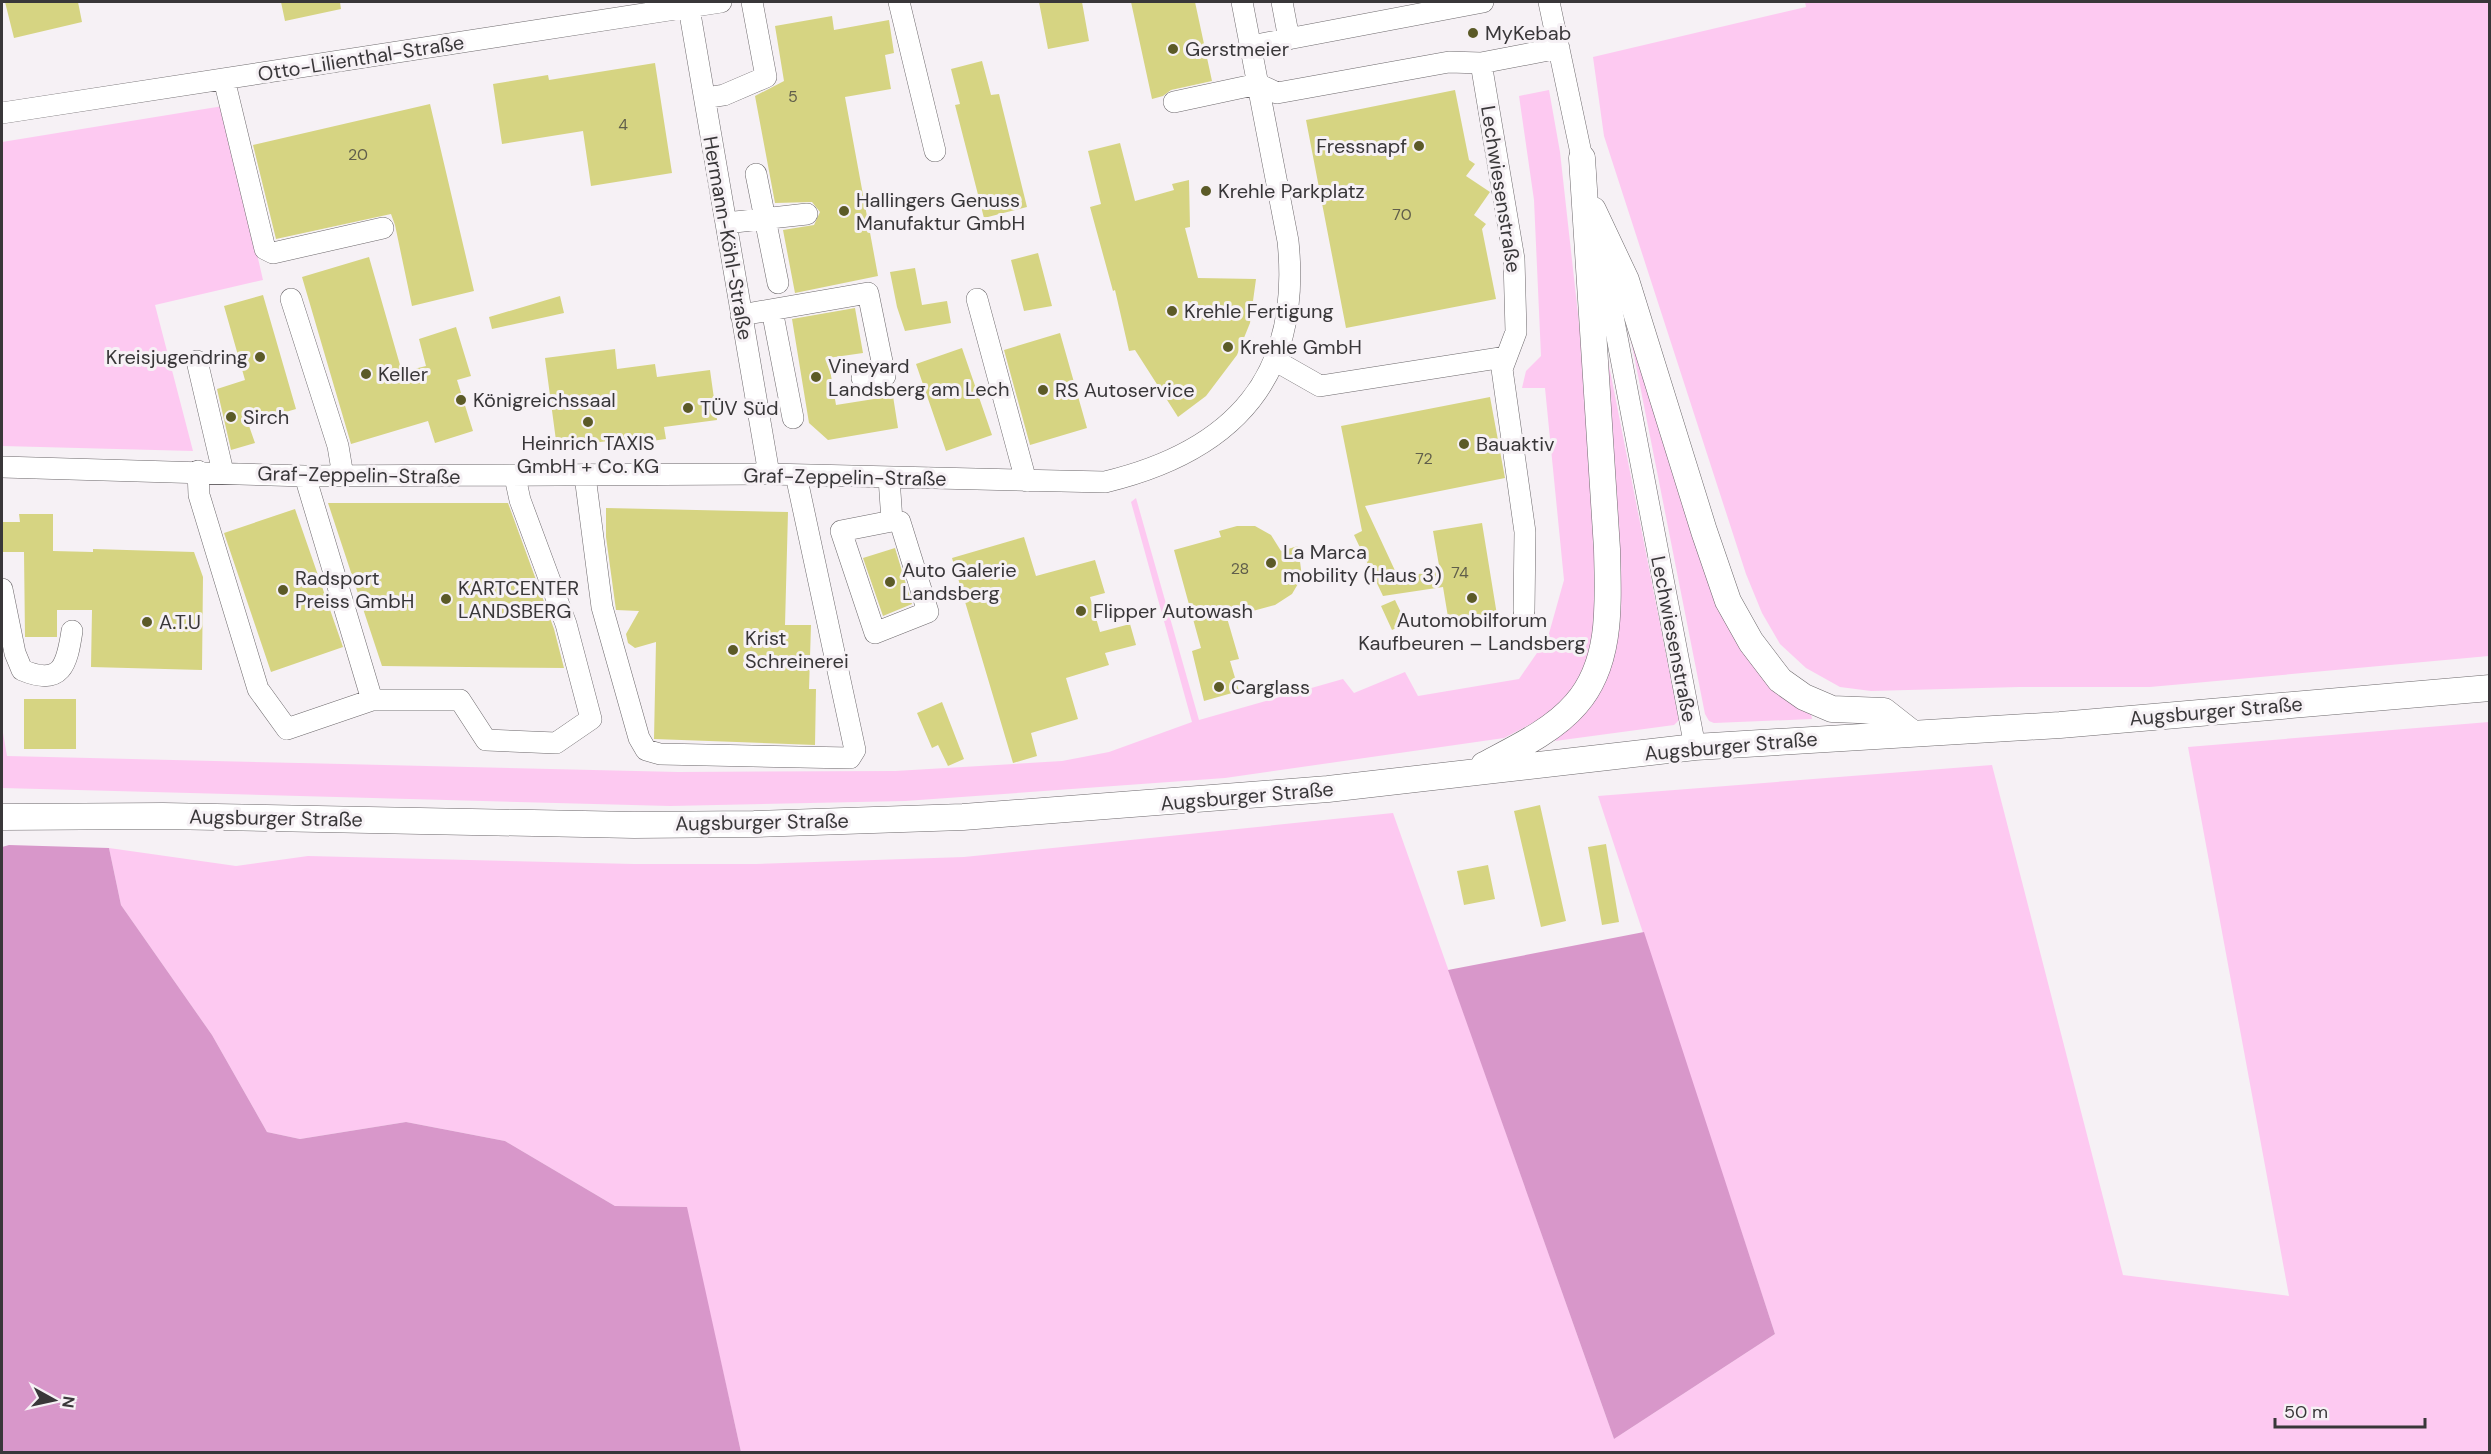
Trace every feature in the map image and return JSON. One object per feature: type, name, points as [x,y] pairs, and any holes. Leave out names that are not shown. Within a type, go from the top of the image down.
[{"type":"main road","points":[[1470,772],[1548,728],[1576,704],[1593,675],[1603,648],[1608,612],[1607,549],[1582,158]]},
{"type":"main road","points":[[1593,210],[1626,280],[1728,601],[1751,642],[1780,680],[1804,697],[1832,709],[1884,711],[1912,733]]},
{"type":"main road","name":"Augsburger Straße","points":[[2,816],[163,816],[634,825],[766,824],[963,817],[1328,789],[1695,747],[2060,725],[2490,688]]},
{"type":"street","name":"Otto-Lilienthal-Straße","points":[[2,113],[688,4],[721,2]]},
{"type":"street","points":[[705,98],[724,95],[766,78],[752,2]]},
{"type":"street","points":[[899,2],[935,151]]},
{"type":"street","name":"Graf-Zeppelin-Straße","points":[[2,467],[198,471],[305,476],[515,477],[769,474],[1105,482],[1139,474],[1196,448],[1223,430],[1250,403],[1276,361],[1287,317],[1292,278],[1288,241],[1242,2]]},
{"type":"street","points":[[1282,2],[1289,39]]},
{"type":"street","points":[[1251,46],[1483,2]]},
{"type":"street","name":"Lechwiesenstraße","points":[[1549,2],[1593,210],[1695,747]]},
{"type":"street","name":"Hermann-Köhl-Straße","points":[[688,4],[769,474]]},
{"type":"street","points":[[1174,102],[1258,84],[1278,93],[1449,62],[1481,63],[1558,48]]},
{"type":"street","name":"Lechwiesenstraße","points":[[1481,63],[1514,259],[1516,332],[1502,369],[1525,531],[1524,611]]},
{"type":"street","points":[[224,79],[265,249],[273,253],[382,228]]},
{"type":"street","points":[[756,174],[778,284]]},
{"type":"street","points":[[726,223],[807,214]]},
{"type":"street","points":[[741,315],[868,293],[885,376],[862,378]]},
{"type":"street","points":[[291,299],[338,446],[343,476]]},
{"type":"street","points":[[977,299],[1026,481]]},
{"type":"street","points":[[772,310],[793,418]]},
{"type":"street","points":[[1276,361],[1320,386],[1505,357]]},
{"type":"street","points":[[197,361],[223,472]]},
{"type":"street","points":[[198,471],[199,495],[258,689],[287,729],[372,700],[460,699],[486,740],[556,743],[591,718],[566,624],[520,500],[515,477]]},
{"type":"street","points":[[585,476],[602,607],[615,662],[639,738],[646,750],[660,754],[850,758],[855,750],[796,475]]},
{"type":"street","points":[[305,476],[372,700]]},
{"type":"street","points":[[889,477],[892,521]]},
{"type":"street","points":[[892,521],[900,522],[928,612],[875,633],[841,531],[892,521]]},
{"type":"street","points":[[2,589],[15,653],[22,670],[34,675],[51,675],[63,670],[68,658],[72,631]]},
{"type":"shaded area","points":[[1805,2],[2489,2],[2489,656],[2150,687],[2019,687],[1871,691],[1840,687],[1806,668],[1780,644],[1762,613],[1746,574],[1604,136],[1593,57],[1806,7]]},
{"type":"shaded area","points":[[1549,90],[1560,152],[1584,368],[1598,588],[1590,659],[1570,695],[1540,719],[1504,738],[1225,778],[905,801],[670,806],[2,788],[2,727],[7,756],[678,772],[895,771],[1062,761],[1109,752],[1192,722],[1131,502],[1136,498],[1199,720],[1343,679],[1354,693],[1405,672],[1418,696],[1519,679],[1548,637],[1564,580],[1545,388],[1522,388],[1526,371],[1541,356],[1534,200],[1519,96]]},
{"type":"shaded area","points":[[223,106],[263,280],[155,305],[193,451],[2,446],[2,142]]},
{"type":"shaded area","points":[[1628,325],[1706,575],[1729,629],[1755,669],[1811,713],[1812,719],[1714,723],[1709,721],[1705,714]]},
{"type":"shaded area","points":[[1604,340],[1679,720],[1674,725],[1555,741],[1595,694]]},
{"type":"shaded area","points":[[2489,722],[2489,1452],[741,1452],[686,1207],[615,1206],[505,1141],[406,1122],[300,1139],[267,1132],[212,1035],[121,905],[109,848],[236,866],[308,856],[634,864],[756,864],[964,857],[1393,813],[1614,1439],[1775,1334],[1598,796],[1992,765],[2123,1275],[2289,1296],[2188,747]]},
{"type":"shaded area","points":[[9,845],[109,848],[121,905],[212,1035],[267,1132],[300,1139],[406,1122],[505,1141],[615,1206],[687,1207],[741,1452],[2,1452],[2,847]]},
{"type":"shaded area","points":[[1644,932],[1775,1334],[1614,1439],[1448,970]]},
{"type":"building","points":[[5,2],[78,2],[82,22],[14,38]]},
{"type":"building","points":[[281,2],[340,2],[341,9],[285,21]]},
{"type":"building","points":[[1039,2],[1082,2],[1089,41],[1048,49]]},
{"type":"building","name":"Gerstmeier","points":[[1131,2],[1195,2],[1212,81],[1171,90],[1163,96],[1152,99]]},
{"type":"building","points":[[832,16],[834,30],[889,20],[894,53],[885,55],[891,89],[845,97],[878,276],[795,293],[783,230],[814,225],[820,212],[812,202],[775,203],[755,96],[784,81],[775,26]]},
{"type":"building","points":[[982,61],[991,95],[999,94],[1027,207],[984,218],[955,105],[960,104],[951,69]]},
{"type":"building","points":[[655,63],[672,173],[591,186],[583,131],[502,144],[493,84],[548,75],[549,80]]},
{"type":"building","points":[[1455,90],[1469,160],[1475,164],[1466,176],[1490,192],[1474,215],[1486,224],[1482,229],[1496,299],[1346,328],[1306,120]]},
{"type":"building","points":[[430,104],[474,291],[412,306],[391,214],[276,239],[253,145]]},
{"type":"building","points":[[1120,143],[1135,201],[1174,190],[1172,184],[1189,180],[1190,227],[1185,228],[1198,278],[1256,279],[1250,323],[1237,355],[1206,396],[1178,417],[1135,350],[1129,351],[1115,290],[1113,291],[1090,207],[1101,204],[1088,151]]},
{"type":"building","points":[[1038,253],[1052,306],[1024,311],[1011,260]]},
{"type":"building","points":[[369,257],[402,372],[426,366],[419,339],[456,327],[471,376],[457,380],[473,431],[435,443],[428,421],[351,444],[302,277]]},
{"type":"building","points":[[915,268],[922,305],[947,301],[951,323],[905,331],[897,307],[890,272]]},
{"type":"building","name":"Kreisjugendring","points":[[263,295],[296,409],[248,423],[255,443],[231,450],[217,389],[245,380],[224,306]]},
{"type":"building","points":[[560,296],[564,313],[492,329],[489,317]]},
{"type":"building","name":"Vineyard Landsberg am Lech","points":[[855,308],[863,353],[828,358],[836,405],[893,396],[898,428],[828,440],[809,423],[792,319]]},
{"type":"building","name":"RS Autoservice","points":[[1060,333],[1087,428],[1030,445],[1004,350]]},
{"type":"building","points":[[962,348],[992,435],[946,451],[916,364]]},
{"type":"building","points":[[615,349],[617,369],[655,364],[657,377],[710,370],[717,420],[664,427],[666,439],[644,442],[644,436],[557,448],[545,358]]},
{"type":"building","points":[[1490,397],[1505,478],[1365,506],[1398,577],[1440,571],[1433,531],[1482,523],[1497,615],[1449,623],[1443,587],[1383,596],[1354,535],[1362,531],[1341,426]]},
{"type":"building","points":[[328,503],[508,503],[554,629],[564,668],[382,666]]},
{"type":"building","name":"Krist Schreinerei","points":[[606,508],[788,512],[785,625],[811,625],[809,689],[816,689],[815,745],[654,739],[656,642],[635,648],[628,643],[626,634],[639,611],[616,610],[606,537]]},
{"type":"building","name":"Radsport Preiss GmbH","points":[[295,509],[343,647],[271,672],[224,533]]},
{"type":"building","name":"A.T.U","points":[[19,514],[53,514],[53,551],[93,552],[93,549],[194,552],[203,577],[202,670],[91,667],[92,610],[57,610],[57,637],[25,637],[24,552],[3,552],[2,522],[20,522]]},
{"type":"building","points":[[1237,526],[1255,526],[1271,535],[1281,551],[1298,546],[1302,577],[1292,594],[1275,605],[1227,618],[1239,659],[1230,661],[1239,691],[1204,701],[1192,651],[1201,648],[1174,550],[1221,537],[1219,531]]},
{"type":"building","points":[[1024,537],[1036,576],[1095,560],[1105,593],[1090,597],[1100,632],[1130,624],[1136,645],[1105,653],[1109,665],[1066,678],[1078,719],[1031,733],[1037,756],[1013,763],[952,558]]},
{"type":"building","name":"Auto Galerie Landsberg","points":[[895,548],[912,604],[883,616],[863,558]]},
{"type":"building","points":[[1395,600],[1406,623],[1392,630],[1381,606]]},
{"type":"building","points":[[24,699],[76,699],[76,749],[24,749]]},
{"type":"building","points":[[942,702],[964,759],[948,766],[938,745],[932,748],[917,713]]},
{"type":"building","points":[[1540,805],[1566,921],[1541,927],[1514,811]]},
{"type":"building","points":[[1606,844],[1619,922],[1602,925],[1588,847]]},
{"type":"building","points":[[1488,865],[1495,899],[1464,905],[1457,871]]},
{"type":"place","name":"MyKebab","points":[[1473,33]]},
{"type":"place","name":"Gerstmeier","points":[[1173,49]]},
{"type":"place","name":"Fressnapf","points":[[1419,146]]},
{"type":"place","name":"Krehle Parkplatz","points":[[1206,191]]},
{"type":"place","name":"Hallingers Genuss Manufaktur GmbH","points":[[844,211]]},
{"type":"place","name":"Krehle Fertigung","points":[[1172,311]]},
{"type":"place","name":"Krehle GmbH","points":[[1228,347]]},
{"type":"place","name":"Kreisjugendring","points":[[260,357]]},
{"type":"place","name":"Keller","points":[[366,374]]},
{"type":"place","name":"Vineyard Landsberg am Lech","points":[[816,377]]},
{"type":"place","name":"RS Autoservice","points":[[1043,390]]},
{"type":"place","name":"Königreichssaal","points":[[461,400]]},
{"type":"place","name":"TÜV Süd","points":[[688,408]]},
{"type":"place","name":"Sirch","points":[[231,417]]},
{"type":"place","name":"Heinrich TAXIS GmbH + Co. KG","points":[[588,422]]},
{"type":"place","name":"Bauaktiv","points":[[1464,444]]},
{"type":"place","name":"La Marca mobility (Haus 3)","points":[[1271,563]]},
{"type":"place","name":"Auto Galerie Landsberg","points":[[890,582]]},
{"type":"place","name":"Radsport Preiss GmbH","points":[[283,590]]},
{"type":"place","name":"Automobilforum Kaufbeuren – Landsberg","points":[[1472,598]]},
{"type":"place","name":"KARTCENTER LANDSBERG","points":[[446,599]]},
{"type":"place","name":"Flipper Autowash","points":[[1081,611]]},
{"type":"place","name":"A.T.U","points":[[147,622]]},
{"type":"place","name":"Krist Schreinerei","points":[[733,650]]},
{"type":"place","name":"Carglass","points":[[1219,687]]}]
